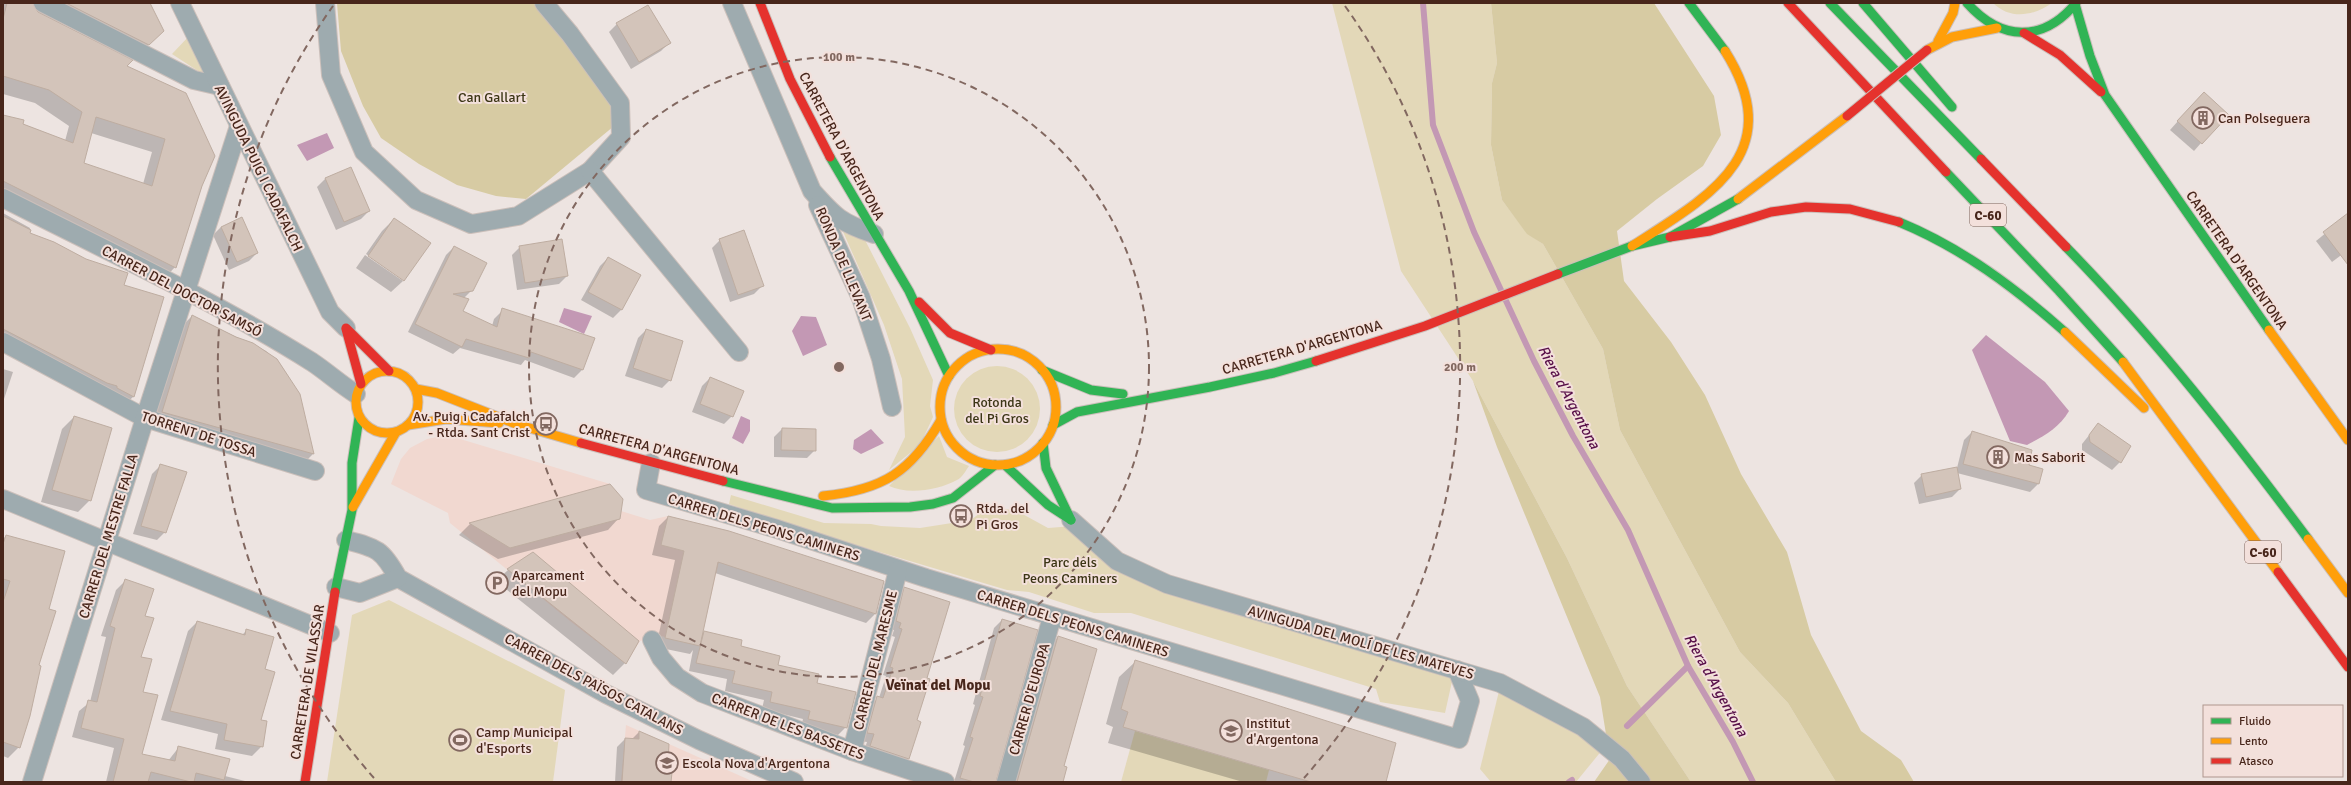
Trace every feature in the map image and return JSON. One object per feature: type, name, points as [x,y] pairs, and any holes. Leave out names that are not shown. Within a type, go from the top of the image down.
[{"type":"main road","name":"CARRETERA D'ARGENTONA","points":[[760,3],[790,79],[824,148],[909,291]]},
{"type":"main road","points":[[1632,246],[1688,209],[1730,175],[1742,156],[1747,138],[1747,99],[1742,82],[1726,54],[1690,3]]},
{"type":"main road","name":"C-60","points":[[1788,3],[1817,36],[2060,291],[2131,372],[2179,435],[2348,667]]},
{"type":"main road","name":"C-60","points":[[1830,3],[2101,283],[2170,360],[2234,440],[2348,594]]},
{"type":"main road","points":[[1863,3],[1959,115]]},
{"type":"main road","points":[[1670,237],[1733,203],[1847,116],[1938,41],[1953,13],[1955,3]]},
{"type":"main road","points":[[1968,3],[1979,17],[1997,28],[2010,32],[2024,33],[2044,30],[2053,25],[2069,13],[2075,4]]},
{"type":"main road","points":[[2075,4],[2090,56],[2105,95]]},
{"type":"main road","points":[[1938,41],[1963,34],[1997,28]]},
{"type":"main road","points":[[2024,33],[2060,55],[2105,95]]},
{"type":"main road","name":"CARRETERA D'ARGENTONA","points":[[2105,95],[2210,248],[2348,440]]},
{"type":"main road","points":[[1980,145],[1999,176]]},
{"type":"main road","points":[[1632,246],[1670,237],[1714,230],[1765,213],[1805,207],[1861,211],[1898,221],[1959,249],[1985,266],[2030,302],[2102,366],[2138,403],[2179,435]]},
{"type":"main road","name":"CARRETERA D'ARGENTONA","points":[[1162,395],[1210,387],[1274,373],[1425,326],[1632,246]]},
{"type":"main road","points":[[909,291],[950,333],[991,350],[1020,354],[1042,370],[1074,385],[1102,394],[1162,395]]},
{"type":"main road","points":[[909,291],[949,376]]},
{"type":"main road","points":[[346,328],[389,371]]},
{"type":"main road","points":[[336,586],[352,510],[352,462],[359,418],[355,406],[359,389],[346,328]]},
{"type":"main road","points":[[991,350],[967,358],[949,376],[941,397],[941,420],[948,436],[959,450],[974,460],[995,465],[1005,465],[1026,458],[1043,443],[1053,424],[1056,408],[1054,392],[1042,370]]},
{"type":"main road","points":[[352,510],[396,432],[408,425],[418,409],[416,389],[402,374],[389,371],[374,373],[359,389]]},
{"type":"main road","name":"CARRETERA D'ARGENTONA","points":[[416,389],[437,393],[464,402],[516,424],[651,463],[832,508],[910,507],[933,504],[953,498],[995,465]]},
{"type":"main road","points":[[1053,424],[1077,412],[1162,395]]},
{"type":"main road","points":[[359,418],[375,431],[396,432]]},
{"type":"main road","name":"CARRETERA D'ARGENTONA","points":[[408,425],[446,419],[516,424]]},
{"type":"main road","name":"CARRETERA D'ARGENTONA","points":[[796,498],[859,492],[884,480],[907,465],[922,452],[941,420]]},
{"type":"main road","points":[[1043,443],[1046,468],[1071,520]]},
{"type":"main road","points":[[1005,465],[1048,505],[1071,520]]},
{"type":"main road","name":"CARRETERA DE VILASSAR","points":[[305,782],[330,633],[336,586]]},
{"type":"street","points":[[43,3],[194,80],[220,86]]},
{"type":"street","name":"AVINGUDA PUIG I CADAFALCH","points":[[180,3],[330,312],[346,328]]},
{"type":"street","points":[[324,3],[331,75],[364,152],[416,200],[471,224],[518,216],[590,171],[621,137],[620,103],[570,34],[544,3]]},
{"type":"street","name":"RONDA DE LLEVANT","points":[[732,3],[812,191],[861,298],[881,359],[892,407]]},
{"type":"street","name":"CARRER DEL MESTRE FALLA","points":[[32,782],[144,418],[239,126]]},
{"type":"street","points":[[590,171],[739,352]]},
{"type":"street","name":"RONDA DE LLEVANT","points":[[812,191],[830,212],[847,225],[874,234]]},
{"type":"street","name":"CARRER DEL DOCTOR SAMSÓ","points":[[3,198],[185,290],[313,363],[339,384],[359,389]]},
{"type":"street","name":"TORRENT DE TOSSA","points":[[3,342],[144,418],[315,471]]},
{"type":"street","name":"CARRER DELS PEONS CAMINERS","points":[[651,463],[646,490],[778,529],[898,570],[1459,739],[1470,701],[1457,670]]},
{"type":"street","points":[[3,499],[330,633]]},
{"type":"street","name":"AVINGUDA DEL MOLÍ DE LES MATEVES","points":[[1071,520],[1117,561],[1167,584],[1500,683],[1583,727],[1622,759],[1640,782]]},
{"type":"street","points":[[336,586],[360,593],[398,578],[386,557],[371,547],[346,540]]},
{"type":"street","name":"CARRER DEL MARESME","points":[[852,751],[898,570]]},
{"type":"street","name":"CARRER DELS PAÏSOS CATALANS","points":[[398,578],[606,694],[699,740],[794,782]]},
{"type":"street","name":"CARRER D'EUROPA","points":[[1006,782],[1052,617]]},
{"type":"street","name":"CARRER DE LES BASSETES","points":[[652,640],[661,658],[677,677],[702,693],[852,751],[945,782]]},
{"type":"shaded area","points":[[327,133],[334,148],[307,161],[297,145]]},
{"type":"shaded area","points":[[564,308],[592,316],[584,334],[559,322]]},
{"type":"shaded area","points":[[801,316],[816,317],[827,345],[803,356],[792,331]]},
{"type":"shaded area","points":[[1986,335],[2045,382],[2069,411],[2056,427],[2027,445],[2010,441],[1972,350]]},
{"type":"shaded area","points":[[741,416],[750,420],[750,431],[743,444],[732,438]]},
{"type":"shaded area","points":[[871,429],[884,443],[861,454],[853,449],[854,440]]},
{"type":"shaded area","points":[[447,435],[610,484],[621,511],[650,520],[668,516],[726,530],[700,646],[661,636],[640,641],[626,664],[570,621],[450,523],[448,513],[391,484],[401,459],[410,448],[427,439]]},
{"type":"shaded area","name":"Escola Nova d'Argentona","points":[[626,725],[669,744],[754,782],[621,782]]},
{"type":"green space","name":"Can Gallart","points":[[337,3],[536,3],[620,103],[614,126],[526,199],[496,196],[457,185],[419,164],[381,138],[363,106],[341,51]]},
{"type":"green space","points":[[1332,3],[1491,3],[1497,63],[1492,83],[1491,145],[1502,200],[1527,233],[1543,244],[1603,349],[1620,430],[1740,652],[1788,703],[1836,782],[1691,782],[1627,686],[1567,558],[1473,381],[1401,271]]},
{"type":"green space","points":[[1491,3],[1654,3],[1714,96],[1721,135],[1703,166],[1657,199],[1617,231],[1624,281],[1671,342],[1705,395],[1741,474],[1787,552],[1811,635],[1861,731],[1901,760],[1914,782],[1836,782],[1788,703],[1740,652],[1620,430],[1603,349],[1543,244],[1527,234],[1502,200],[1491,145],[1492,83],[1497,63]]},
{"type":"green space","points":[[1993,3],[2052,3],[2038,11],[2014,14],[2007,12]]},
{"type":"green space","points":[[191,34],[215,82],[172,54]]},
{"type":"green space","points":[[841,227],[865,240],[910,328],[933,380],[930,406],[933,417],[920,445],[889,470],[905,437],[902,379],[884,325]]},
{"type":"green space","name":"Rotonda del Pi Gros","points":[[997,366],[1013,369],[1021,373],[1033,385],[1037,393],[1040,409],[1037,425],[1033,433],[1021,445],[1013,449],[997,452],[981,449],[973,445],[961,433],[957,425],[954,409],[957,393],[961,385],[973,373],[981,369]]},
{"type":"green space","points":[[1473,381],[1567,558],[1627,686],[1691,782],[1594,782],[1610,759],[1600,697],[1497,447]]},
{"type":"green space","points":[[939,436],[947,457],[969,466],[961,478],[933,489],[914,491],[897,489],[889,486]]},
{"type":"green space","name":"Parc dels Peons Caminers","points":[[731,495],[824,523],[871,524],[920,528],[971,520],[989,506],[1017,511],[1048,528],[1074,526],[1115,567],[1453,677],[1445,713],[1380,702],[1376,689],[1131,613],[1094,613],[1029,592],[1007,590],[816,533],[729,504]]},
{"type":"green space","points":[[389,600],[565,690],[553,782],[327,782],[352,615]]},
{"type":"green space","points":[[1500,687],[1603,749],[1576,782],[1491,782],[1480,769]]},
{"type":"green space","points":[[1135,731],[1269,770],[1266,782],[1121,782]]},
{"type":"building","points":[[7,3],[33,3],[38,12],[133,60],[127,66],[186,93],[215,156],[202,186],[176,268],[3,181],[3,115],[24,120],[23,124],[73,143],[82,112],[49,90],[3,76],[3,19]],"holes":[[[96,117],[165,139],[152,186],[84,163]]]},
{"type":"building","points":[[66,3],[150,3],[164,31],[149,45]]},
{"type":"building","points":[[648,5],[671,43],[639,62],[616,23]]},
{"type":"building","name":"Can Polseguera","points":[[2204,92],[2229,115],[2202,144],[2177,121]]},
{"type":"building","points":[[351,167],[370,211],[344,222],[325,178]]},
{"type":"building","points":[[2348,213],[2348,265],[2323,232]]},
{"type":"building","points":[[3,216],[31,230],[30,233],[54,242],[86,259],[128,273],[124,285],[164,297],[134,397],[117,388],[117,386],[107,383],[3,329]]},
{"type":"building","points":[[242,217],[258,253],[237,262],[221,227]]},
{"type":"building","points":[[394,218],[431,243],[404,281],[368,256]]},
{"type":"building","points":[[744,230],[764,286],[738,295],[719,239]]},
{"type":"building","points":[[562,239],[568,276],[525,283],[519,246]]},
{"type":"building","points":[[454,246],[487,263],[473,291],[453,294],[469,299],[463,311],[497,327],[502,308],[595,338],[583,370],[531,352],[529,358],[466,339],[462,347],[415,324]]},
{"type":"building","points":[[608,257],[641,275],[622,310],[588,292]]},
{"type":"building","points":[[192,315],[236,337],[253,343],[277,359],[300,394],[314,454],[162,412]]},
{"type":"building","points":[[646,329],[683,341],[671,381],[633,368]]},
{"type":"building","points":[[710,377],[744,391],[733,417],[700,404]]},
{"type":"building","points":[[74,416],[112,428],[91,501],[52,490]]},
{"type":"building","name":"Mas Saborit","points":[[2098,423],[2131,446],[2121,463],[2090,442],[2089,435]]},
{"type":"building","points":[[782,428],[816,429],[816,451],[781,450]]},
{"type":"building","name":"Mas Saborit","points":[[1972,431],[2032,450],[2029,465],[2043,469],[2039,484],[1963,464]]},
{"type":"building","points":[[160,464],[187,472],[166,533],[141,526]]},
{"type":"building","points":[[1957,467],[1961,489],[1926,497],[1921,474]]},
{"type":"building","points":[[610,484],[623,499],[620,519],[510,548],[469,523]]},
{"type":"building","points":[[668,516],[729,531],[884,581],[876,614],[718,562],[700,646],[665,638],[684,551],[661,545]]},
{"type":"building","points":[[6,535],[65,551],[49,609],[56,611],[39,665],[41,666],[30,716],[20,748],[3,742],[3,602],[10,581],[3,579],[3,544]]},
{"type":"building","points":[[533,552],[639,641],[626,664],[507,569]]},
{"type":"building","points":[[125,579],[154,589],[145,616],[154,618],[141,657],[152,659],[143,692],[158,695],[142,754],[175,761],[178,746],[230,759],[224,780],[196,773],[194,782],[191,782],[151,772],[148,782],[113,782],[124,739],[81,728],[88,700],[97,702],[115,628],[110,626]]},
{"type":"building","points":[[904,587],[950,602],[927,678],[930,679],[917,720],[921,722],[909,759],[870,746],[874,734],[867,733],[877,696],[883,698],[893,668],[890,667],[902,629],[899,628],[901,623],[896,621]]},
{"type":"building","points":[[1002,619],[1038,630],[996,782],[974,782],[960,778],[973,738],[970,737],[983,697],[980,696]]},
{"type":"building","points":[[197,621],[245,635],[246,629],[274,637],[265,669],[275,672],[261,720],[267,721],[263,747],[224,740],[227,724],[170,711]]},
{"type":"building","points":[[704,631],[742,640],[741,646],[780,656],[778,665],[819,674],[817,683],[856,692],[847,728],[808,719],[810,711],[770,702],[772,692],[732,683],[735,671],[696,663]]},
{"type":"building","points":[[1058,636],[1097,649],[1064,766],[1067,767],[1063,782],[1017,782]]},
{"type":"building","name":"Institut d'Argentona","points":[[1135,660],[1396,743],[1386,782],[1311,782],[1123,727],[1128,712],[1121,709]]},
{"type":"building","points":[[639,731],[669,744],[668,762],[673,763],[671,782],[622,782],[625,738],[639,739]]},
{"type":"waterway","name":"Riera d'Argentona","points":[[1423,3],[1433,125],[1474,232],[1534,361],[1573,436],[1628,530],[1688,666],[1733,742],[1753,782]]},
{"type":"waterway","points":[[1627,726],[1688,666]]},
{"type":"traffic: fast","points":[[1689,3],[1725,51]]},
{"type":"traffic: fast","points":[[1830,3],[1981,159]]},
{"type":"traffic: fast","points":[[1863,3],[1952,107]]},
{"type":"traffic: fast","points":[[1967,3],[1980,16],[1994,25],[2008,30],[2022,32],[2036,31],[2050,25],[2063,16],[2076,3]]},
{"type":"traffic: fast","points":[[2075,4],[2090,56],[2105,95],[2269,330]]},
{"type":"traffic: fast","points":[[830,157],[909,291],[949,376]]},
{"type":"traffic: fast","points":[[1946,172],[2059,291],[2123,362]]},
{"type":"traffic: fast","points":[[1558,274],[1632,246],[1670,237],[1738,199]]},
{"type":"traffic: fast","points":[[1899,222],[1922,232],[1966,256],[2007,284],[2065,332]]},
{"type":"traffic: fast","points":[[2066,247],[2099,281],[2162,352],[2251,463],[2308,539]]},
{"type":"traffic: fast","points":[[1053,425],[1077,412],[1210,387],[1274,373],[1316,361]]},
{"type":"traffic: fast","points":[[1042,370],[1091,390],[1123,394]]},
{"type":"traffic: fast","points":[[335,592],[352,510],[352,463],[359,418]]},
{"type":"traffic: fast","points":[[1043,443],[1046,468],[1071,520]]},
{"type":"traffic: fast","points":[[723,481],[832,508],[910,507],[933,504],[953,498],[995,465]]},
{"type":"traffic: fast","points":[[1005,465],[1048,505],[1071,520]]},
{"type":"traffic: slow","points":[[1938,41],[1953,13],[1955,3]]},
{"type":"traffic: slow","points":[[1927,50],[1952,37],[1997,28]]},
{"type":"traffic: slow","points":[[1632,246],[1688,209],[1713,189],[1732,168],[1744,144],[1748,117],[1743,87],[1725,51]]},
{"type":"traffic: slow","points":[[1738,199],[1847,116]]},
{"type":"traffic: slow","points":[[2269,330],[2348,440]]},
{"type":"traffic: slow","points":[[2065,332],[2144,408]]},
{"type":"traffic: slow","points":[[998,349],[1009,350],[1020,354],[1039,366],[1051,385],[1055,396],[1056,407],[1055,418],[1051,429],[1039,448],[1020,460],[1009,464],[998,465],[987,464],[976,460],[957,448],[945,429],[941,418],[940,407],[941,396],[945,385],[957,366],[976,354],[987,350],[998,349]]},
{"type":"traffic: slow","points":[[2123,362],[2278,572]]},
{"type":"traffic: slow","points":[[381,371],[393,371],[409,380],[416,390],[418,402],[416,414],[409,424],[393,433],[381,433],[370,428],[361,419],[356,408],[356,396],[361,385],[370,376],[381,371]]},
{"type":"traffic: slow","points":[[416,389],[437,393],[516,424],[581,443]]},
{"type":"traffic: slow","points":[[408,425],[446,419],[499,423]]},
{"type":"traffic: slow","points":[[823,496],[863,489],[879,483],[893,475],[918,453],[930,438],[941,420]]},
{"type":"traffic: slow","points":[[353,507],[396,432]]},
{"type":"traffic: slow","points":[[2308,539],[2348,593]]},
{"type":"traffic: jam","points":[[760,3],[790,79],[830,157]]},
{"type":"traffic: jam","points":[[1788,3],[1946,172]]},
{"type":"traffic: jam","points":[[2024,33],[2060,55],[2101,92]]},
{"type":"traffic: jam","points":[[1847,116],[1927,50]]},
{"type":"traffic: jam","points":[[1981,159],[2066,247]]},
{"type":"traffic: jam","points":[[1670,237],[1710,231],[1771,212],[1806,207],[1850,209],[1899,222]]},
{"type":"traffic: jam","points":[[1316,361],[1425,326],[1558,274]]},
{"type":"traffic: jam","points":[[919,302],[950,333],[991,350]]},
{"type":"traffic: jam","points":[[346,328],[389,371]]},
{"type":"traffic: jam","points":[[346,329],[361,384]]},
{"type":"traffic: jam","points":[[581,443],[723,481]]},
{"type":"traffic: jam","points":[[2278,572],[2348,667]]},
{"type":"traffic: jam","points":[[305,782],[335,592]]},
{"type":"place","name":"Can Polseguera","points":[[2203,118]]},
{"type":"place","name":"Av. Puig i Cadafalch - Rtda. Sant Crist","points":[[546,424]]},
{"type":"place","name":"Mas Saborit","points":[[1998,457]]},
{"type":"place","name":"Rtda. del Pi Gros","points":[[961,516]]},
{"type":"place","name":"Aparcament del Mopu","points":[[497,583]]},
{"type":"place","name":"Institut d'Argentona","points":[[1231,731]]},
{"type":"place","name":"Camp Municipal d'Esports","points":[[460,740]]},
{"type":"place","name":"Escola Nova d'Argentona","points":[[667,763]]},
{"type":"district","name":"Veïnat del Mopu","points":[[938,685]]}]
